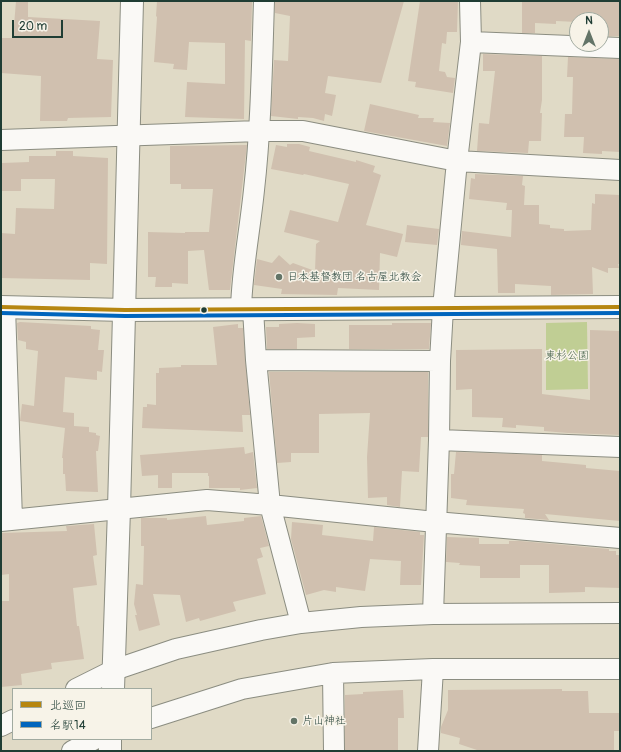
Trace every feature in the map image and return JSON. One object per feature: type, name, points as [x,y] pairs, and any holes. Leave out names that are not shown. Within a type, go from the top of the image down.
[{"type":"street","points":[[114,680],[130,135],[132,1]]},
{"type":"street","points":[[264,1],[259,131],[254,190],[242,288],[256,360],[270,505],[300,623]]},
{"type":"street","points":[[433,614],[440,361],[443,308],[457,161],[471,42],[470,1]]},
{"type":"street","points":[[471,42],[620,48]]},
{"type":"street","points":[[1,140],[259,131],[303,131],[457,161],[620,170]]},
{"type":"street","points":[[620,307],[125,310],[3,307],[7,520],[207,500],[620,538]]},
{"type":"street","points":[[256,360],[440,361]]},
{"type":"street","points":[[439,440],[620,447]]},
{"type":"street","points":[[80,688],[114,680],[176,650],[261,630],[300,623],[361,617],[433,614],[620,613]]},
{"type":"street","points":[[428,751],[433,669]]},
{"type":"street","points":[[152,718],[242,689],[333,673],[433,669],[620,669]]},
{"type":"street","points":[[333,673],[334,751]]},
{"type":"street","points":[[1,726],[12,720]]},
{"type":"street","points":[[72,751],[93,740]]},
{"type":"street","points":[[110,740],[110,751]]},
{"type":"green space","name":"東杉公園","points":[[587,322],[588,389],[546,390],[546,323]]},
{"type":"building","points":[[16,1],[28,1],[28,17],[100,21],[97,59],[113,60],[111,117],[68,118],[67,121],[40,121],[41,76],[1,73],[1,38],[13,38]]},
{"type":"building","points":[[157,1],[252,1],[251,41],[245,40],[244,119],[185,117],[187,82],[225,84],[225,43],[189,42],[187,70],[173,69],[174,64],[154,62]]},
{"type":"building","points":[[275,1],[404,1],[381,83],[328,76],[325,93],[336,95],[332,116],[325,114],[324,121],[313,118],[298,117],[298,119],[271,116],[274,60],[288,61],[290,16],[275,13]]},
{"type":"building","points":[[420,1],[458,1],[457,32],[447,32],[446,44],[442,43],[439,71],[445,72],[447,77],[455,78],[453,93],[415,87],[416,82],[408,81]]},
{"type":"building","points":[[522,1],[620,1],[620,36],[609,36],[609,12],[569,12],[569,22],[556,21],[556,24],[535,23],[535,33],[522,33]]},
{"type":"building","points":[[483,54],[542,56],[542,100],[540,113],[542,113],[541,141],[529,141],[528,153],[477,151],[479,123],[489,124],[495,71],[483,71]]},
{"type":"building","points":[[568,57],[620,59],[620,152],[602,151],[602,154],[583,153],[584,137],[564,137],[565,114],[572,114],[573,77],[567,77]]},
{"type":"building","points":[[370,104],[419,115],[418,118],[434,118],[433,122],[450,123],[447,146],[364,131]]},
{"type":"building","points":[[287,144],[299,144],[310,147],[309,151],[356,162],[356,160],[375,166],[373,172],[381,175],[366,225],[403,234],[397,257],[380,253],[379,290],[338,288],[337,295],[281,294],[282,289],[254,285],[257,259],[272,263],[279,255],[290,265],[293,263],[315,271],[316,244],[320,241],[284,232],[290,210],[338,222],[349,184],[304,174],[271,169],[276,145],[287,147]]},
{"type":"building","points":[[247,145],[230,290],[209,290],[204,250],[188,251],[188,284],[172,283],[172,287],[155,287],[156,277],[148,277],[148,232],[209,232],[213,189],[181,189],[181,184],[170,184],[170,146]]},
{"type":"building","points":[[56,151],[73,151],[73,156],[108,158],[107,264],[90,263],[90,280],[1,278],[1,233],[15,234],[16,208],[54,209],[55,179],[21,179],[21,191],[1,191],[2,163],[29,162],[29,156],[56,156]]},
{"type":"building","points":[[475,174],[523,176],[522,185],[525,186],[524,205],[539,205],[539,224],[550,225],[550,228],[564,229],[564,231],[591,230],[592,203],[595,204],[595,194],[620,195],[619,268],[608,268],[608,273],[592,267],[593,294],[551,295],[551,286],[515,284],[515,293],[498,293],[497,249],[461,245],[462,231],[511,237],[512,210],[506,210],[507,203],[469,199],[471,178],[475,179]]},
{"type":"building","points":[[407,225],[439,229],[437,245],[405,242]]},
{"type":"building","points":[[17,323],[91,326],[91,329],[100,330],[98,350],[104,350],[102,372],[97,371],[97,380],[65,377],[63,412],[74,413],[74,426],[89,427],[89,432],[96,433],[96,435],[100,436],[98,451],[96,451],[98,492],[66,491],[62,458],[65,428],[20,421],[22,404],[34,406],[38,351],[26,349],[26,342],[18,340]]},
{"type":"building","points":[[392,323],[431,323],[429,349],[349,349],[349,325],[392,325]]},
{"type":"building","points":[[238,324],[238,328],[243,328],[250,415],[242,415],[243,432],[142,428],[143,407],[147,407],[147,404],[156,405],[156,373],[159,373],[159,368],[181,367],[181,365],[217,365],[213,327]]},
{"type":"building","points":[[279,324],[315,324],[315,337],[297,338],[297,349],[267,349],[266,327],[279,327]]},
{"type":"building","points":[[590,330],[620,331],[620,435],[544,431],[544,427],[516,425],[516,428],[502,427],[503,418],[472,417],[472,389],[456,390],[456,350],[542,349],[542,394],[590,400]]},
{"type":"building","points":[[269,372],[428,372],[428,437],[421,437],[419,472],[402,471],[400,507],[387,505],[387,497],[368,498],[367,457],[370,413],[319,414],[319,453],[291,453],[291,462],[277,463]]},
{"type":"building","points":[[244,447],[245,454],[253,452],[257,488],[240,490],[240,488],[209,488],[208,473],[172,473],[172,488],[158,488],[158,475],[142,476],[140,455]]},
{"type":"building","points":[[456,452],[542,455],[542,461],[586,465],[586,468],[620,471],[620,521],[545,514],[549,520],[525,518],[525,514],[523,513],[524,509],[466,505],[467,500],[451,498],[451,474],[454,474]]},
{"type":"building","points":[[206,516],[207,525],[244,521],[244,518],[261,516],[269,546],[260,548],[263,557],[257,559],[266,594],[233,602],[236,611],[200,621],[199,618],[186,622],[180,595],[153,594],[160,625],[139,631],[134,604],[136,584],[143,585],[144,546],[141,546],[141,518],[167,518],[167,520]]},
{"type":"building","points":[[292,522],[323,525],[322,535],[373,541],[374,527],[420,532],[420,535],[424,535],[421,585],[400,585],[401,561],[370,559],[365,591],[336,587],[336,592],[324,590],[306,595],[291,539]]},
{"type":"building","points":[[94,524],[97,555],[93,556],[97,585],[73,588],[77,626],[79,626],[84,659],[51,663],[52,669],[21,674],[22,685],[1,687],[1,601],[9,601],[9,574],[1,575],[1,533],[67,531],[66,526]]},
{"type":"building","points":[[447,537],[479,538],[479,544],[509,544],[509,541],[520,541],[609,549],[609,551],[616,551],[616,555],[620,555],[620,588],[585,587],[585,592],[549,593],[549,565],[520,565],[520,578],[480,578],[480,566],[459,565],[460,563],[446,562]]},
{"type":"building","points":[[562,689],[562,691],[588,691],[589,713],[620,713],[620,731],[614,731],[614,751],[480,751],[459,744],[460,738],[441,733],[441,727],[448,710],[448,690]]},
{"type":"building","points":[[403,690],[404,718],[398,718],[398,751],[345,751],[345,695],[363,694],[363,692]]},
{"type":"transit line","name":"北巡回","points":[[1,307],[125,310],[620,307]]},
{"type":"transit line","name":"名駅14","points":[[1,313],[125,316],[620,313]]},
{"type":"place","name":"日本基督教団 名古屋北教会","points":[[279,277]]},
{"type":"place","name":"片山神社","points":[[294,721]]}]
